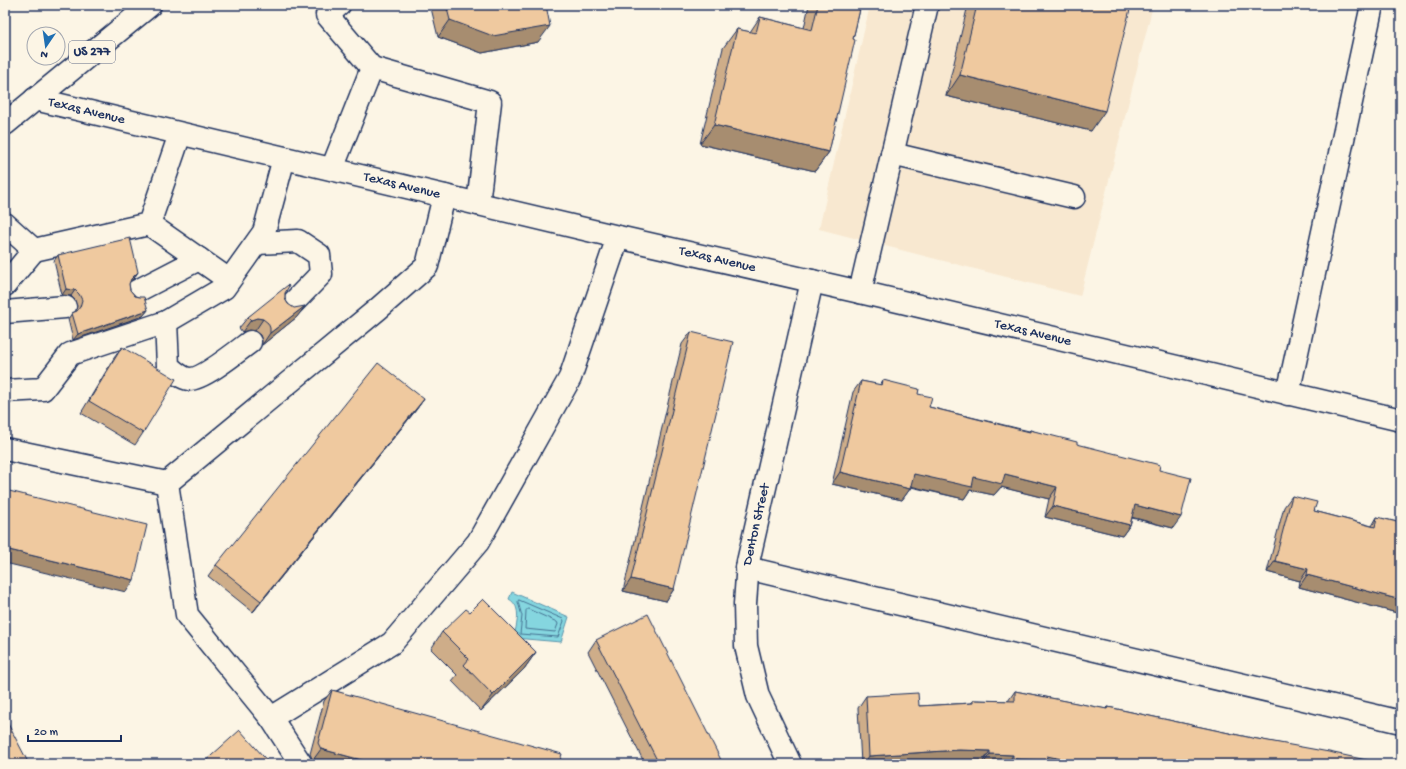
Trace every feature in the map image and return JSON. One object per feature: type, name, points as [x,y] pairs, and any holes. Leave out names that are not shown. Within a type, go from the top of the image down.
[{"type":"main road","name":"US 277","points":[[5,124],[150,5]]},
{"type":"main road","points":[[860,292],[927,5]]},
{"type":"main road","points":[[1288,394],[1372,5]]},
{"type":"main road","points":[[328,8],[372,68],[490,102],[478,204]]},
{"type":"main road","points":[[332,169],[372,68]]},
{"type":"main road","name":"Texas Avenue","points":[[35,99],[1401,420]]},
{"type":"main road","points":[[149,224],[180,134]]},
{"type":"main road","points":[[892,154],[1074,197]]},
{"type":"main road","points":[[5,391],[43,389],[70,354],[166,322],[224,288],[264,232],[284,158]]},
{"type":"main road","points":[[167,483],[378,309],[427,266],[444,196]]},
{"type":"main road","points":[[5,224],[34,250]]},
{"type":"main road","points":[[5,285],[34,250],[149,224],[229,280]]},
{"type":"main road","points":[[271,718],[392,643],[478,542],[570,378],[618,237]]},
{"type":"main road","points":[[257,243],[298,241],[319,255],[321,274],[289,307]]},
{"type":"main road","points":[[137,290],[199,259]]},
{"type":"main road","name":"Denton Street","points":[[790,764],[758,696],[746,646],[744,604],[747,568],[812,281]]},
{"type":"main road","points":[[5,312],[65,307]]},
{"type":"main road","points":[[166,322],[168,366],[179,375],[189,379],[200,377],[250,342]]},
{"type":"main road","points":[[5,449],[167,483]]},
{"type":"main road","points":[[167,483],[187,615],[271,718],[301,764]]},
{"type":"main road","points":[[747,568],[1401,722]]},
{"type":"shaded area","points":[[870,5],[1153,5],[1080,296],[819,229]]},
{"type":"water","points":[[512,592],[569,617],[561,642],[514,638],[518,617],[516,607],[509,599]]},
{"type":"building","points":[[446,5],[546,5],[550,26],[493,36],[450,20]]},
{"type":"building","points":[[818,5],[861,5],[853,39],[855,40],[829,152],[714,125],[737,29],[756,33],[760,17],[812,30]]},
{"type":"building","points":[[977,5],[1131,5],[1105,111],[960,75]]},
{"type":"building","points":[[130,238],[138,272],[131,279],[129,284],[130,290],[135,296],[144,297],[148,310],[78,334],[72,313],[77,311],[82,300],[75,290],[66,289],[58,255]]},
{"type":"building","points":[[288,285],[289,286],[285,293],[285,299],[288,304],[294,308],[305,306],[270,333],[268,323],[263,319],[257,318],[251,320],[248,317]]},
{"type":"building","points":[[691,332],[733,342],[674,589],[631,579]]},
{"type":"building","points":[[122,347],[176,379],[143,433],[89,401]]},
{"type":"building","points":[[378,363],[424,399],[261,601],[216,565]]},
{"type":"building","points":[[883,380],[919,389],[918,394],[932,397],[929,407],[1077,442],[1077,444],[1160,465],[1159,470],[1191,478],[1181,517],[1135,505],[1130,525],[1053,506],[1057,487],[1005,474],[1002,484],[974,477],[972,487],[914,474],[910,489],[840,472],[861,381],[882,385]]},
{"type":"building","points":[[5,490],[147,525],[134,580],[5,549]]},
{"type":"building","points":[[1292,496],[1317,502],[1314,511],[1375,527],[1377,517],[1401,523],[1401,600],[1307,575],[1308,569],[1275,561]]},
{"type":"building","points":[[483,599],[536,652],[493,695],[464,665],[469,659],[442,632],[466,609],[470,612]]},
{"type":"building","points":[[648,614],[723,764],[659,764],[596,640]]},
{"type":"building","points":[[332,690],[562,754],[559,764],[376,764],[321,749],[318,743]]},
{"type":"building","points":[[1015,691],[1107,709],[1108,707],[1252,738],[1385,764],[1085,764],[1047,756],[1046,761],[1013,759],[1013,755],[990,754],[990,751],[959,750],[869,756],[866,696],[918,693],[919,706],[973,703],[973,700],[1015,701]]},
{"type":"building","points":[[5,718],[29,764],[5,764]]},
{"type":"building","points":[[240,730],[270,764],[202,764]]}]
